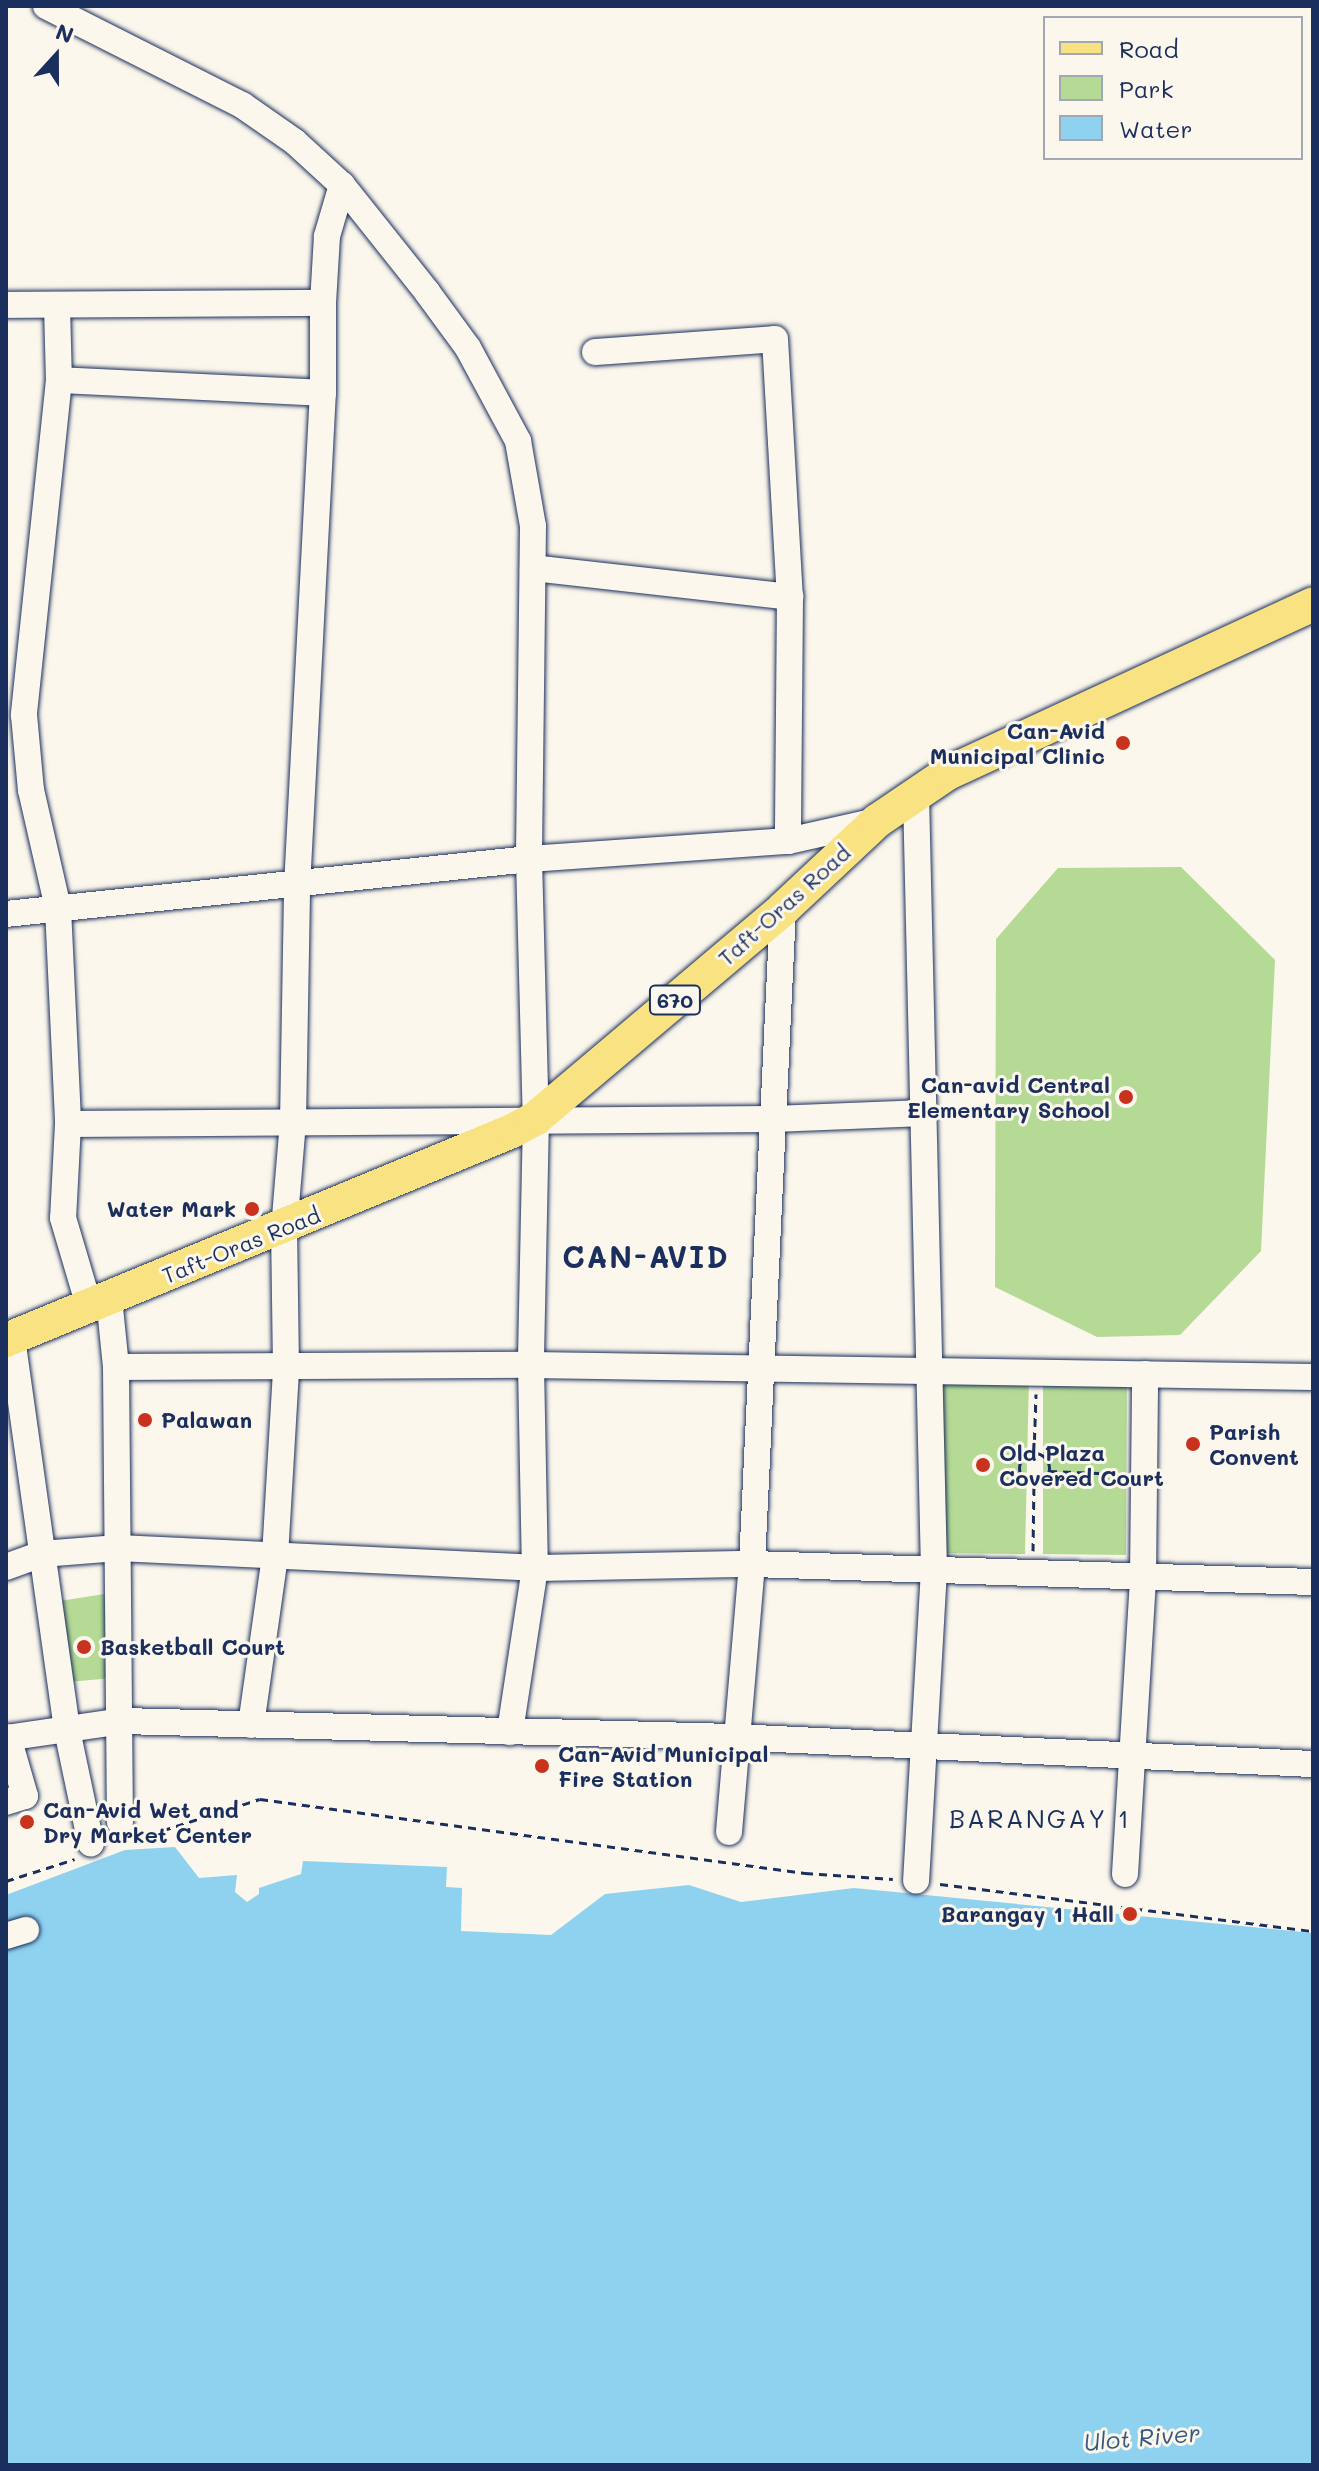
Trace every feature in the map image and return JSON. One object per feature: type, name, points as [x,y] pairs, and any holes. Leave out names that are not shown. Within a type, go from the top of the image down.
[{"type":"main road","name":"Taft-Oras Road","points":[[9,1339],[481,1147],[536,1118],[783,909],[877,821],[948,773],[1313,604]]},
{"type":"street","points":[[46,6],[242,105],[295,142],[342,185],[427,292],[498,399],[528,481],[533,568],[529,859],[536,1118],[531,1365],[535,1568],[510,1732]]},
{"type":"street","points":[[251,1725],[275,1556],[286,1369],[284,1229],[293,1122],[297,887],[323,393],[323,303],[327,236],[342,185]]},
{"type":"street","points":[[6,305],[323,303]]},
{"type":"street","points":[[57,306],[59,380],[18,612],[26,743],[58,908],[68,1124],[63,1218],[99,1302],[116,1367],[123,1832]]},
{"type":"street","points":[[595,352],[775,339],[790,597],[788,841]]},
{"type":"street","points":[[59,380],[323,393]]},
{"type":"street","points":[[533,568],[790,597]]},
{"type":"street","points":[[916,795],[934,1570],[916,1880]]},
{"type":"street","points":[[6,914],[297,887],[529,859],[788,841],[877,821]]},
{"type":"street","points":[[729,1832],[733,1737],[752,1564],[783,909]]},
{"type":"street","points":[[68,1124],[536,1118],[773,1119],[925,1113]]},
{"type":"street","points":[[9,1339],[86,1850]]},
{"type":"street","points":[[116,1367],[286,1369],[531,1365],[1313,1377]]},
{"type":"street","points":[[1125,1874],[1143,1578],[1145,1374]]},
{"type":"street","points":[[6,1567],[42,1554],[118,1548],[535,1568],[752,1564],[1313,1582]]},
{"type":"street","points":[[6,1802],[25,1796],[7,1738],[122,1721],[733,1737],[1313,1764]]},
{"type":"path","points":[[1034,1454],[1036,1372]]},
{"type":"path","points":[[1032,1574],[1034,1483],[1019,1469],[1025,1457],[1034,1454],[1045,1457],[1049,1471]]},
{"type":"path","points":[[1034,1483],[1049,1471],[1144,1474]]},
{"type":"path","points":[[123,1832],[260,1799],[805,1873],[916,1880],[1313,1931]]},
{"type":"path","points":[[6,1881],[86,1850]]},
{"type":"green space","points":[[1181,867],[1275,960],[1261,1251],[1180,1335],[1097,1337],[995,1287],[996,939],[1058,868]]},
{"type":"green space","name":"Old Plaza Covered Court","points":[[940,1374],[1029,1377],[1025,1554],[939,1553]]},
{"type":"green space","points":[[1043,1375],[1127,1376],[1126,1555],[1043,1554]]},
{"type":"green space","points":[[104,1594],[113,1678],[68,1682],[60,1601]]},
{"type":"water","name":"Ulot River","points":[[175,1847],[199,1878],[237,1875],[235,1892],[247,1902],[259,1894],[259,1888],[301,1874],[303,1861],[447,1867],[446,1887],[462,1888],[461,1931],[551,1935],[605,1894],[689,1885],[741,1902],[854,1888],[1313,1933],[1313,2465],[6,2465],[6,1950],[34,1940],[28,1918],[6,1925],[6,1895],[125,1850]]},
{"type":"place","name":"Can-Avid Municipal Clinic","points":[[1123,743]]},
{"type":"place","name":"Can-avid Central Elementary School","points":[[1126,1097]]},
{"type":"place","name":"Water Mark","points":[[252,1209]]},
{"type":"place","name":"Palawan","points":[[145,1420]]},
{"type":"place","name":"Parish Convent","points":[[1193,1444]]},
{"type":"place","name":"Old Plaza Covered Court","points":[[983,1465]]},
{"type":"place","name":"Basketball Court","points":[[84,1647]]},
{"type":"place","name":"Can-Avid Municipal Fire Station","points":[[542,1766]]},
{"type":"place","name":"Can-Avid Wet and Dry Market Center","points":[[27,1822]]},
{"type":"place","name":"Barangay 1 Hall","points":[[1130,1914]]},
{"type":"district","name":"CAN-AVID","points":[[646,1256]]},
{"type":"district","name":"BARANGAY 1","points":[[1040,1819]]}]
